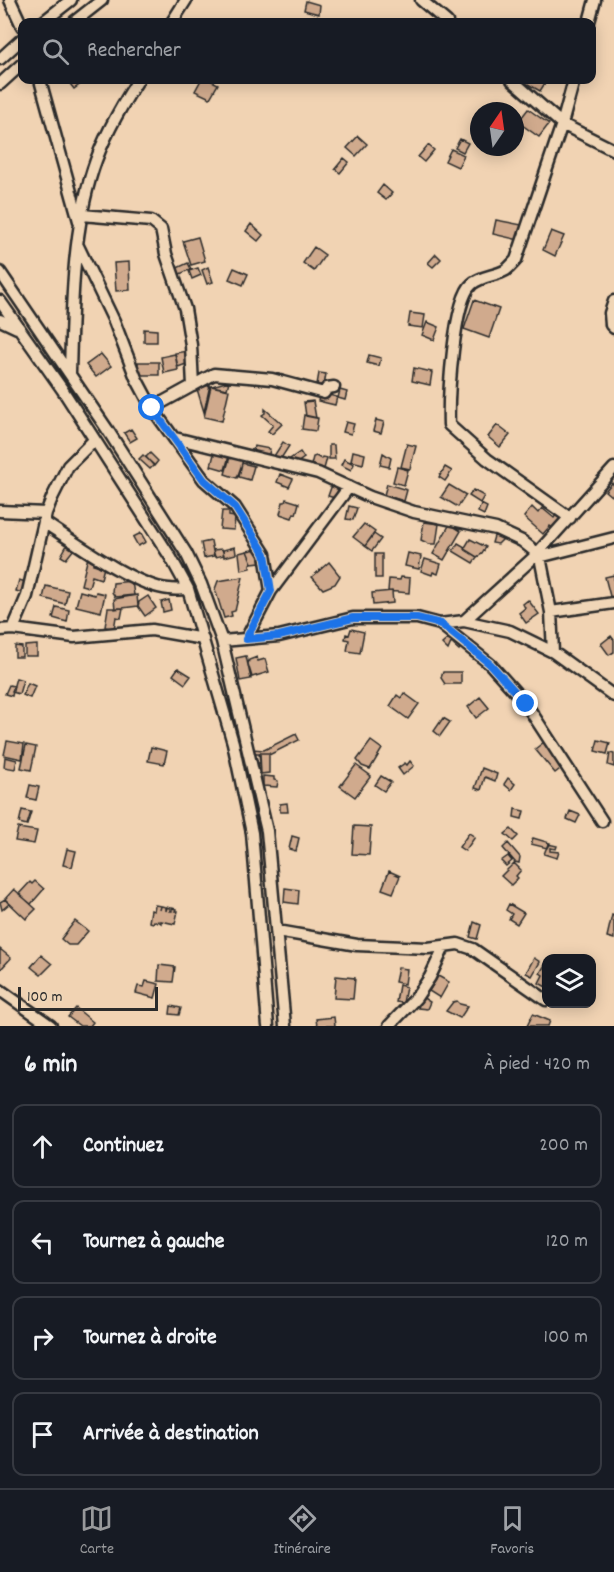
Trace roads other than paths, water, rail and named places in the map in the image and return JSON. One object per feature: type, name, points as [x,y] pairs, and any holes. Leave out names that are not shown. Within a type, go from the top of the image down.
[{"type":"street","points":[[9,0],[18,18]]},
{"type":"street","points":[[48,18],[71,0]]},
{"type":"street","points":[[79,18],[102,0]]},
{"type":"street","points":[[175,18],[186,0]]},
{"type":"street","points":[[422,0],[442,18]]},
{"type":"street","points":[[590,18],[595,0]]},
{"type":"street","points":[[0,60],[18,43]]},
{"type":"street","points":[[0,84],[18,68]]},
{"type":"street","points":[[41,84],[81,220]]},
{"type":"street","points":[[70,374],[72,306],[81,220],[93,170],[105,139],[136,84]]},
{"type":"street","points":[[517,84],[562,124],[614,150]]},
{"type":"street","points":[[570,518],[487,459],[449,425],[448,387],[459,318],[466,292],[474,282],[506,270],[516,260],[562,124],[573,84]]},
{"type":"street","points":[[81,220],[151,221],[161,229],[166,254],[185,309],[191,345],[193,386]]},
{"type":"street","points":[[78,246],[114,321],[136,378],[152,408],[176,438],[204,480],[235,507],[265,554],[271,591]]},
{"type":"street","points":[[0,272],[70,374],[186,553],[201,584],[222,641],[267,831],[285,1026]]},
{"type":"street","points":[[0,301],[62,389],[171,558],[188,589],[233,743],[252,833],[268,1026]]},
{"type":"street","points":[[614,301],[610,313],[611,325],[614,328]]},
{"type":"street","points":[[0,320],[17,328]]},
{"type":"street","points":[[152,408],[214,374],[272,379],[324,393],[327,388],[334,387]]},
{"type":"street","points":[[176,438],[318,473],[370,497],[414,512],[509,534],[536,556],[551,612],[553,652]]},
{"type":"street","points":[[13,629],[27,596],[46,518],[68,466],[94,440]]},
{"type":"street","points":[[465,621],[536,556],[614,468]]},
{"type":"street","points":[[246,639],[271,591],[349,488]]},
{"type":"street","points":[[0,511],[46,518],[128,575],[168,590],[188,589]]},
{"type":"street","points":[[536,556],[614,538]]},
{"type":"street","points":[[551,612],[614,603]]},
{"type":"street","points":[[222,641],[279,636],[353,618],[417,618],[441,624],[465,621],[510,630],[553,652],[614,696]]},
{"type":"street","points":[[441,624],[490,664],[526,704],[602,821]]},
{"type":"street","points":[[0,630],[13,629],[74,637],[152,630],[203,639]]},
{"type":"street","points":[[277,931],[357,945],[444,947],[458,944],[473,949],[542,997]]},
{"type":"street","points":[[389,1026],[416,998],[430,977],[444,947]]},
{"type":"street","points":[[0,990],[49,1026]]}]
